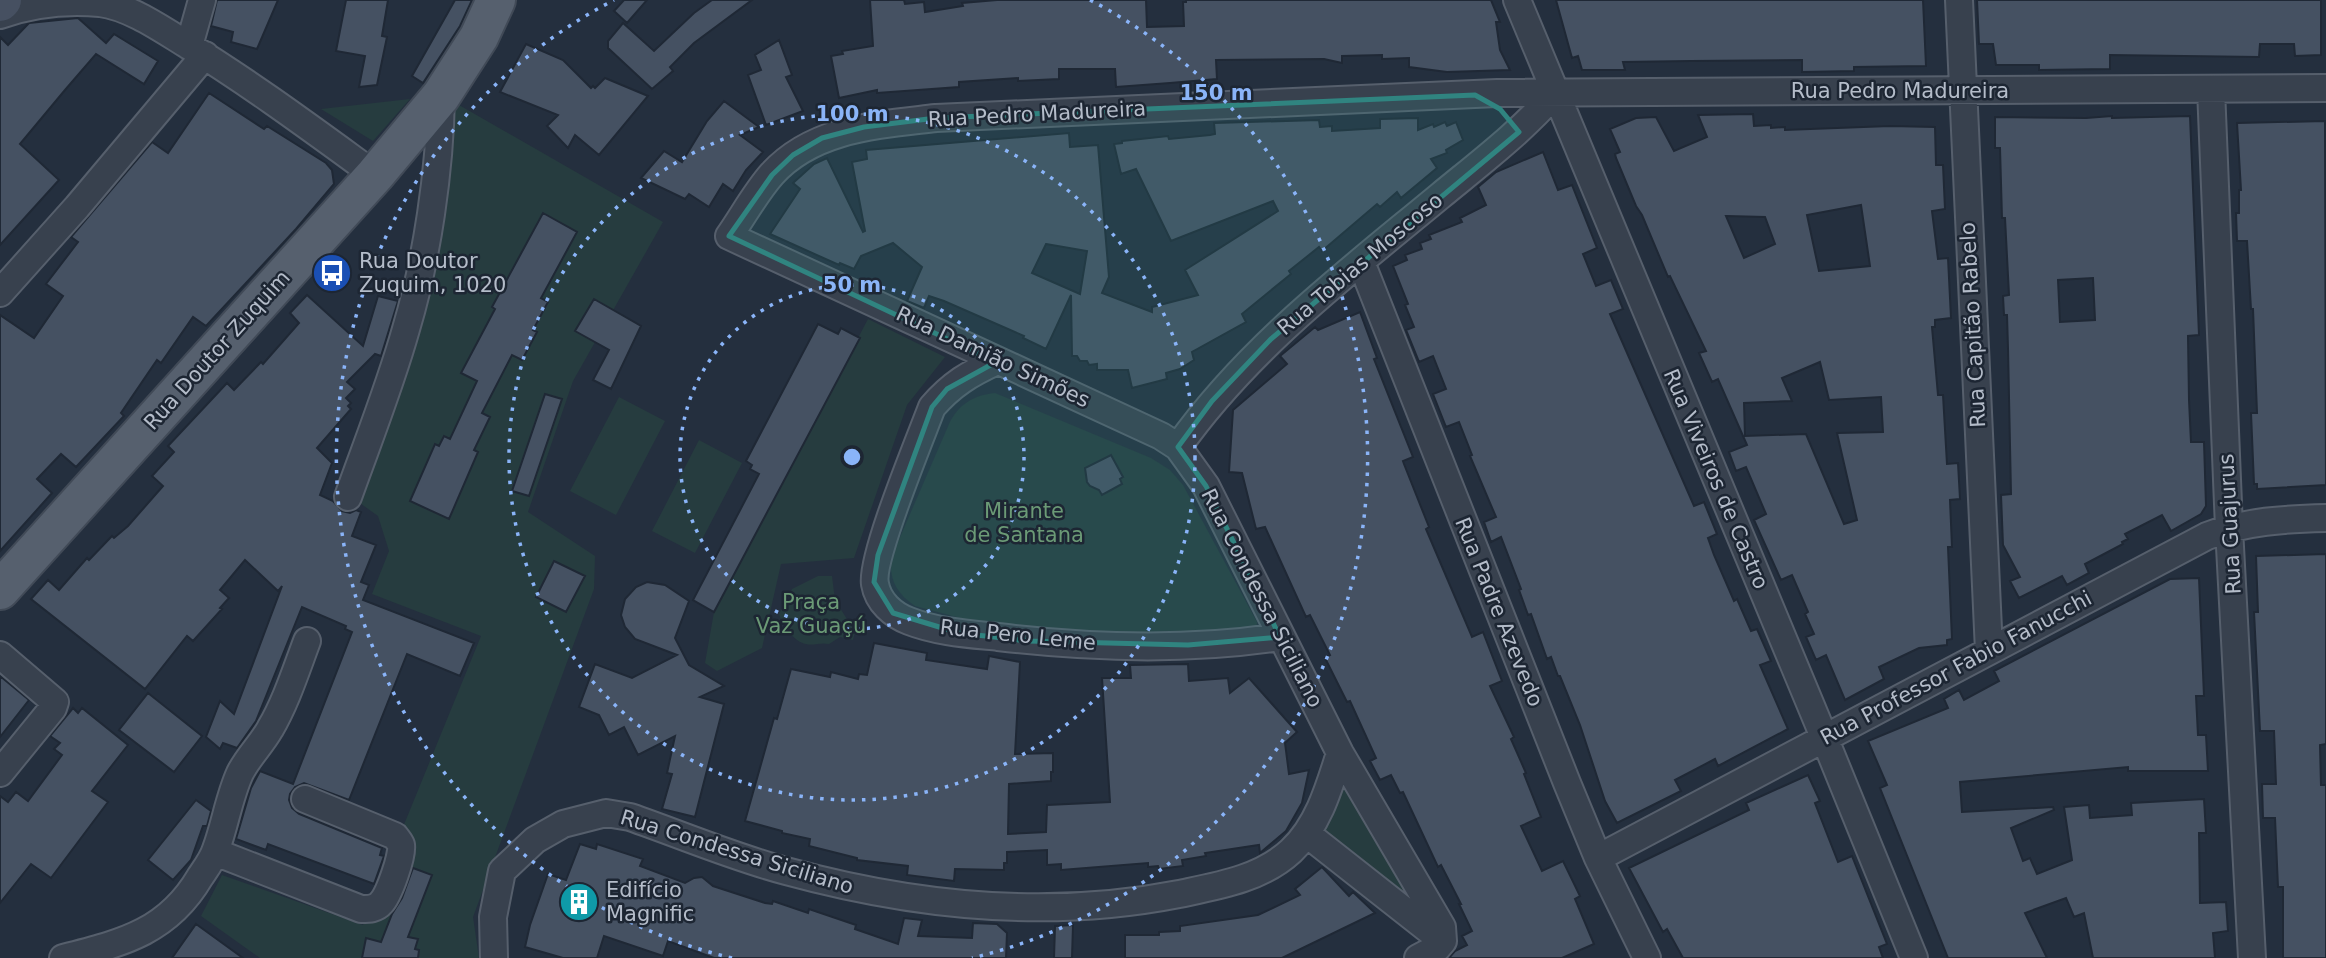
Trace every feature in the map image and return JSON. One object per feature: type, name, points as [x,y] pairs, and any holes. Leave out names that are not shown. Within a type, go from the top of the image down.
[{"type":"main road","name":"Rua Doutor Zuquim","points":[[0,590],[375,175],[441,96],[479,37],[496,0]]},
{"type":"street","points":[[0,293],[76,207],[197,50],[202,0]]},
{"type":"street","name":"Rua Viveiros de Castro","points":[[1517,0],[1914,958]]},
{"type":"street","name":"Rua Capitão Rabelo","points":[[1959,0],[1961,90],[1989,651]]},
{"type":"street","points":[[0,15],[71,1],[102,3],[128,12],[197,50],[375,175]]},
{"type":"street","name":"Rua Pedro Madureira","points":[[729,236],[772,175],[793,155],[822,138],[864,127],[936,118],[1555,93],[2326,88]]},
{"type":"street","name":"Rua Guajurus","points":[[2211,89],[2252,958]]},
{"type":"street","name":"Rua Tobias Moscoso","points":[[1178,447],[1212,401],[1271,339],[1361,261],[1519,132],[1555,93]]},
{"type":"street","points":[[1475,95],[1500,108],[1519,132]]},
{"type":"street","points":[[348,497],[395,365],[420,277],[440,142],[441,96]]},
{"type":"street","name":"Rua Damião Simões","points":[[729,236],[1060,388],[1161,436],[1178,447]]},
{"type":"street","name":"Rua Padre Azevedo","points":[[1361,261],[1598,858],[1647,958]]},
{"type":"street","name":"Rua Pero Leme","points":[[997,361],[969,374],[947,389],[932,407],[878,555],[874,582],[880,598],[893,613],[910,622],[959,633],[1028,641],[1188,645],[1280,637]]},
{"type":"street","name":"Rua Condessa Siciliano","points":[[1178,447],[1206,486],[1340,753],[1442,927],[1443,942]]},
{"type":"street","name":"Rua Professor Fabio Fanucchi","points":[[1598,858],[2175,552],[2230,528],[2254,523],[2326,518]]},
{"type":"street","points":[[63,958],[121,943],[149,929],[175,909],[195,886],[215,852],[239,776],[278,716],[307,641]]},
{"type":"street","points":[[0,654],[55,702],[0,772]]},
{"type":"street","name":"Rua Condessa Siciliano","points":[[495,958],[493,917],[502,871],[544,834],[563,824],[606,813],[630,817],[784,871],[863,890],[941,903],[1016,908],[1076,907],[1141,900],[1229,884],[1270,867],[1289,853],[1307,834],[1340,753]]},
{"type":"street","points":[[215,852],[361,909],[371,909],[380,904],[387,895],[401,854],[401,845],[395,836],[305,799]]},
{"type":"street","points":[[1307,834],[1443,942],[1418,958]]},
{"type":"highlighted area","points":[[1475,95],[1500,109],[1519,132],[1271,339],[1212,401],[1178,447],[1206,486],[1280,637],[1188,645],[1028,641],[959,633],[893,613],[874,582],[878,555],[932,407],[947,389],[996,362],[729,236],[772,175],[793,155],[822,138],[864,127],[936,118]]},
{"type":"green space","points":[[410,99],[373,141],[321,109]]},
{"type":"green space","points":[[459,105],[663,222],[573,381],[528,512],[595,556],[594,589],[473,917],[479,958],[260,958],[201,916],[222,875],[363,925],[481,636],[372,594],[389,551],[378,516],[357,501],[451,113]]},
{"type":"green space","points":[[868,319],[945,357],[907,405],[854,558],[781,564],[762,648],[717,671],[705,663],[714,612]]},
{"type":"green space","name":"Mirante de Santana","points":[[995,393],[1151,458],[1170,470],[1183,485],[1257,622],[1256,632],[1028,636],[915,606],[903,597],[893,580],[891,558],[949,424],[967,402]]},
{"type":"green space","points":[[619,397],[665,421],[616,515],[570,491]]},
{"type":"green space","points":[[699,440],[742,463],[695,553],[652,531]]},
{"type":"green space","name":"Praça Vaz Guaçú","points":[[818,576],[832,576],[835,600],[855,632],[853,640],[840,637],[829,644],[806,644],[793,637],[783,623],[779,614],[792,589]]},
{"type":"green space","points":[[1340,770],[1419,913],[1319,825]]},
{"type":"building","points":[[217,0],[278,0],[257,49],[231,42],[233,32],[211,26]]},
{"type":"building","points":[[346,0],[388,0],[382,36],[387,37],[377,85],[359,87],[365,56],[336,51]]},
{"type":"building","points":[[455,0],[472,0],[460,26],[423,83],[412,76]]},
{"type":"building","points":[[624,0],[647,0],[627,23],[614,11]]},
{"type":"building","points":[[712,0],[752,0],[694,43],[670,67],[673,71],[652,89],[608,48],[608,41],[623,23],[654,51],[694,13]]},
{"type":"building","points":[[870,0],[904,0],[905,4],[924,2],[925,12],[963,6],[962,3],[997,0],[1146,0],[1147,27],[1184,26],[1183,2],[1186,0],[1491,0],[1500,22],[1496,22],[1500,50],[1510,70],[1447,72],[1409,67],[1409,58],[1382,59],[1382,55],[1342,56],[1342,63],[1324,59],[1216,60],[1217,79],[1116,87],[1115,69],[1059,69],[1059,79],[1018,81],[1018,78],[959,82],[959,87],[877,93],[877,90],[839,98],[831,56],[843,54],[842,51],[873,46]]},
{"type":"building","points":[[1556,0],[1923,0],[1926,66],[1854,67],[1854,71],[1802,72],[1802,60],[1691,61],[1623,62],[1625,70],[1582,70],[1578,56],[1572,58]]},
{"type":"building","points":[[1977,0],[2321,0],[2321,55],[2295,56],[2294,44],[2260,44],[2259,57],[2110,55],[2110,69],[2039,70],[2039,65],[1996,65],[1993,44],[1979,44]]},
{"type":"building","points":[[78,18],[106,43],[114,34],[158,61],[144,84],[96,54],[65,90],[20,144],[59,180],[0,245],[0,37],[8,45],[29,23]]},
{"type":"building","points":[[779,40],[792,75],[786,77],[803,111],[766,125],[748,75],[761,70],[755,55]]},
{"type":"building","points":[[526,44],[563,60],[591,88],[595,88],[605,78],[648,96],[599,155],[575,135],[568,148],[547,126],[558,115],[500,92]]},
{"type":"building","points":[[209,93],[264,129],[267,126],[326,163],[332,170],[334,184],[206,326],[193,317],[161,363],[157,360],[121,413],[124,416],[76,467],[61,454],[37,479],[52,493],[0,551],[0,315],[34,338],[63,296],[46,284],[78,242],[71,237],[152,142],[168,153]]},
{"type":"building","points":[[724,101],[759,127],[740,135],[763,152],[746,170],[733,191],[723,184],[709,207],[689,194],[685,199],[641,178],[664,151],[682,162],[707,121]]},
{"type":"building","points":[[1753,114],[1754,126],[1771,125],[1771,128],[1785,127],[1785,130],[1935,127],[1936,165],[1943,165],[1945,209],[1932,211],[1938,259],[1948,258],[1951,318],[1935,320],[1935,327],[1932,327],[1938,395],[1943,395],[1947,464],[1958,463],[1960,499],[1950,500],[1952,547],[1948,547],[1952,639],[1947,640],[1947,645],[1919,648],[1879,667],[1884,679],[1845,700],[1826,655],[1816,660],[1806,637],[1814,634],[1792,575],[1781,580],[1754,520],[1766,514],[1746,467],[1736,471],[1729,452],[1747,445],[1718,379],[1712,382],[1699,353],[1706,351],[1670,276],[1668,277],[1616,158],[1615,154],[1620,152],[1610,129],[1636,118],[1656,117],[1674,151],[1707,137],[1698,115]],"holes":[[[1861,205],[1870,266],[1819,271],[1807,215]],[[1726,216],[1765,217],[1775,244],[1744,258]],[[1820,362],[1829,400],[1881,397],[1883,432],[1837,433],[1857,520],[1844,524],[1806,434],[1745,436],[1744,403],[1792,401],[1782,378]]]},
{"type":"building","points":[[2190,116],[2199,335],[2188,336],[2189,400],[2191,442],[2204,442],[2206,506],[2201,514],[2171,531],[2162,515],[2125,534],[2128,539],[2122,542],[2123,544],[2085,564],[2089,573],[2067,585],[2062,576],[2019,598],[2010,581],[2020,577],[2003,545],[2001,495],[2011,494],[2007,315],[2004,315],[2003,296],[2009,295],[2005,218],[2002,218],[2000,148],[1995,148],[1995,117]],"holes":[[[2093,278],[2095,320],[2060,322],[2058,280]]]},
{"type":"building","points":[[1418,118],[1418,130],[1433,124],[1434,127],[1445,122],[1447,126],[1456,122],[1463,140],[1446,150],[1447,153],[1431,159],[1437,168],[1401,198],[1397,192],[1380,207],[1377,204],[1322,251],[1319,247],[1289,271],[1291,274],[1242,314],[1246,322],[1192,352],[1194,360],[1180,369],[1166,373],[1167,379],[1132,388],[1128,370],[1097,370],[1097,364],[1089,365],[1087,361],[1080,361],[1077,356],[1072,356],[1071,295],[1046,349],[1023,338],[1024,336],[944,301],[929,296],[924,308],[907,301],[922,267],[893,243],[861,256],[854,269],[770,234],[800,189],[793,183],[814,164],[827,158],[863,232],[865,231],[852,162],[867,159],[866,150],[1069,133],[1070,147],[1098,145],[1109,277],[1102,293],[1152,312],[1152,307],[1198,295],[1185,270],[1278,211],[1273,201],[1171,241],[1136,169],[1121,174],[1114,144],[1168,136],[1169,139],[1215,134],[1214,123],[1319,120],[1320,127],[1332,126],[1332,131],[1380,128],[1380,119]],"holes":[[[1046,244],[1087,251],[1080,294],[1032,273]]]},
{"type":"building","points":[[2325,121],[2326,485],[2257,489],[2257,484],[2254,484],[2251,413],[2257,413],[2253,309],[2247,241],[2237,241],[2236,213],[2239,213],[2241,190],[2237,123]]},
{"type":"building","points":[[1543,152],[1558,190],[1572,185],[1597,248],[1583,254],[1596,286],[1611,280],[1623,309],[1610,314],[1694,506],[1704,502],[1717,534],[1708,538],[1714,555],[1734,601],[1737,599],[1751,631],[1757,629],[1771,661],[1760,665],[1788,729],[1718,766],[1715,759],[1675,780],[1681,791],[1617,823],[1605,801],[1580,725],[1560,676],[1551,657],[1547,659],[1531,614],[1528,615],[1501,537],[1491,542],[1484,522],[1496,517],[1459,422],[1446,427],[1433,394],[1446,389],[1433,356],[1419,362],[1406,330],[1414,327],[1405,305],[1408,304],[1393,266],[1407,260],[1405,255],[1422,249],[1420,243],[1431,239],[1429,235],[1462,222],[1460,218],[1486,205],[1478,187],[1496,172]]},
{"type":"building","points":[[543,213],[577,232],[541,298],[548,302],[533,330],[537,332],[522,360],[512,355],[482,413],[490,417],[474,450],[478,452],[449,519],[410,501],[435,444],[439,446],[444,436],[450,439],[477,381],[461,373],[495,309],[492,307]]},
{"type":"building","points":[[307,295],[363,346],[378,296],[398,301],[381,356],[375,354],[347,382],[355,389],[346,398],[351,403],[348,406],[351,409],[317,448],[332,463],[320,495],[333,501],[342,511],[361,512],[352,536],[376,545],[361,582],[369,585],[363,600],[474,643],[460,676],[407,654],[349,800],[304,783],[295,787],[290,794],[292,808],[299,814],[382,848],[380,855],[384,856],[374,884],[268,844],[266,850],[236,839],[251,788],[260,771],[293,784],[352,632],[345,629],[346,626],[302,607],[256,721],[237,748],[223,743],[220,749],[206,737],[220,701],[234,714],[282,586],[278,591],[245,560],[220,590],[229,598],[220,608],[222,609],[193,641],[187,636],[145,689],[31,599],[48,580],[59,590],[87,558],[89,560],[112,536],[114,538],[128,526],[163,486],[152,476],[174,452],[168,446],[227,383],[234,390],[261,362],[263,364],[299,323],[290,313]]},
{"type":"building","points":[[594,299],[641,326],[611,389],[593,380],[609,350],[575,331]]},
{"type":"building","points":[[1360,312],[1377,358],[1374,359],[1413,457],[1403,461],[1429,527],[1426,529],[1472,637],[1483,632],[1502,681],[1490,686],[1514,737],[1511,739],[1541,817],[1521,826],[1542,871],[1563,861],[1580,896],[1575,899],[1594,944],[1562,958],[1449,958],[1455,951],[1467,945],[1462,936],[1472,931],[1461,904],[1441,865],[1438,867],[1403,792],[1400,793],[1391,775],[1380,780],[1370,761],[1376,758],[1350,701],[1347,702],[1325,658],[1330,655],[1310,615],[1306,617],[1265,527],[1256,529],[1242,473],[1229,472],[1233,410],[1287,364],[1280,356],[1315,327],[1318,330]]},
{"type":"building","points":[[818,324],[838,334],[841,328],[860,338],[714,612],[693,600],[759,474],[750,469],[752,465],[746,461]]},
{"type":"building","points":[[545,394],[562,399],[529,496],[512,491]]},
{"type":"building","points":[[1111,455],[1123,477],[1120,479],[1122,484],[1102,495],[1087,482],[1085,468]]},
{"type":"building","points":[[2326,554],[2326,744],[2320,745],[2321,785],[2326,785],[2326,958],[2283,958],[2283,887],[2278,887],[2275,818],[2263,818],[2262,784],[2276,784],[2274,731],[2260,731],[2254,612],[2258,612],[2256,556]]},
{"type":"building","points":[[554,561],[585,576],[566,612],[536,597]]},
{"type":"building","points":[[2199,578],[2204,696],[2196,696],[2198,735],[2206,735],[2208,771],[2128,771],[2128,767],[1960,782],[1962,812],[2053,807],[2054,810],[2011,828],[2023,861],[2030,858],[2037,874],[2072,860],[2064,807],[2089,805],[2090,818],[2132,815],[2131,803],[2204,799],[2206,833],[2199,833],[2200,903],[2226,902],[2228,931],[2213,933],[2215,958],[2093,958],[2084,913],[2074,917],[2066,898],[2025,913],[2047,958],[1948,958],[1880,788],[1887,785],[1868,741],[1948,708],[1944,699],[1959,690],[1964,700],[1999,681],[1994,671],[2170,579]]},
{"type":"building","points":[[647,582],[665,585],[689,601],[675,638],[689,665],[724,686],[700,697],[724,704],[695,817],[662,809],[672,774],[667,773],[675,736],[638,755],[624,727],[609,735],[599,715],[579,707],[595,664],[632,678],[677,655],[635,639],[625,627],[621,615],[625,599],[636,587]]},
{"type":"building","points":[[874,643],[927,653],[926,660],[987,669],[989,656],[1020,662],[1015,754],[1053,753],[1053,772],[1051,781],[1009,784],[1008,834],[1046,832],[1047,805],[1110,802],[1102,678],[1131,678],[1130,665],[1188,664],[1189,681],[1228,678],[1230,693],[1249,678],[1297,732],[1285,743],[1289,774],[1309,770],[1302,803],[1286,831],[1260,853],[1259,845],[1205,853],[1206,856],[1182,860],[1183,866],[1159,869],[1158,866],[1148,867],[1148,863],[1061,870],[1061,864],[1047,865],[1047,850],[1007,852],[1004,870],[955,869],[954,881],[907,875],[908,866],[857,860],[809,846],[810,839],[745,821],[791,669],[830,677],[831,672],[858,679],[859,674],[867,675]]},
{"type":"building","points":[[0,676],[29,700],[0,737]]},
{"type":"building","points":[[148,693],[202,736],[174,772],[119,730]]},
{"type":"building","points":[[73,708],[78,713],[82,708],[128,745],[92,791],[108,802],[51,878],[31,864],[0,903],[0,796],[8,802],[16,792],[28,801],[62,755],[54,749],[60,743],[50,736]]},
{"type":"building","points":[[1808,775],[1820,801],[1815,803],[1838,862],[1852,856],[1887,944],[1879,947],[1883,958],[1683,958],[1667,929],[1663,932],[1629,868],[1749,810],[1746,803]]},
{"type":"building","points":[[196,800],[211,811],[207,826],[203,826],[191,860],[173,880],[148,860]]},
{"type":"building","points":[[580,844],[596,849],[597,844],[643,859],[640,866],[685,883],[702,877],[713,886],[765,903],[772,904],[773,901],[808,913],[809,909],[856,925],[855,929],[898,944],[904,918],[922,920],[918,936],[972,938],[973,923],[997,924],[1007,933],[1006,958],[714,958],[668,941],[663,956],[604,936],[597,958],[563,958],[525,947],[548,874],[566,880]]},
{"type":"building","points":[[1322,867],[1349,896],[1353,892],[1375,913],[1282,958],[1125,958],[1125,935],[1159,935],[1159,932],[1180,931],[1180,926],[1258,915],[1300,895],[1295,889]]},
{"type":"building","points":[[413,868],[432,875],[408,937],[418,939],[415,949],[419,950],[418,958],[362,958],[366,938],[381,942]]},
{"type":"building","points":[[196,924],[243,958],[172,958]]},
{"type":"building","points":[[1073,925],[1072,958],[1054,958],[1055,926]]},
{"type":"place","name":"Rua Doutor Zuquim, 1020","points":[[332,273]]},
{"type":"place","name":"Edifício Magnific","points":[[579,902]]}]
